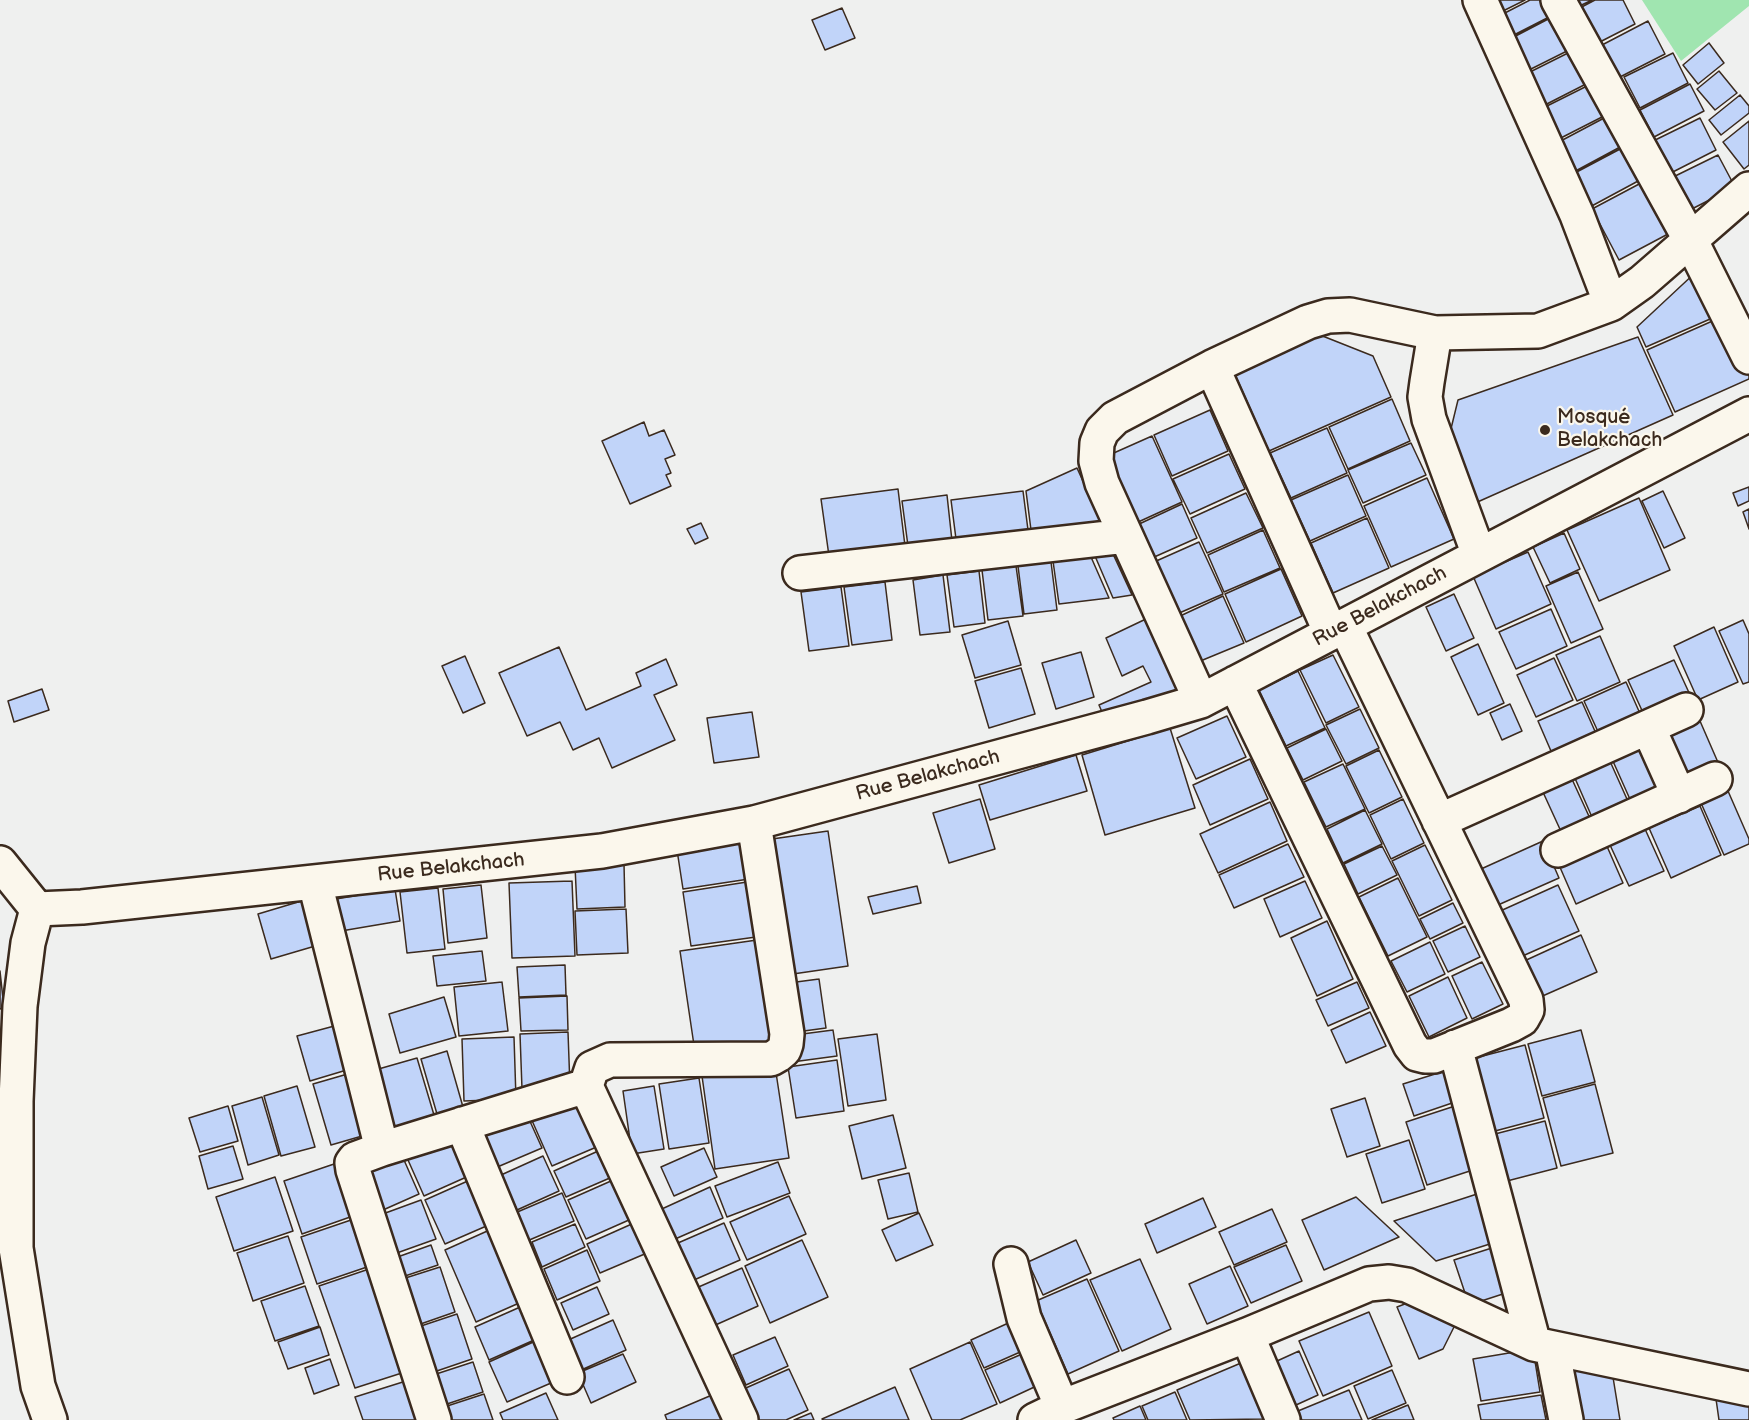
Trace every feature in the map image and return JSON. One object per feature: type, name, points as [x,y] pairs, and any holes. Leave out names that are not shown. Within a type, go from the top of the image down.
[{"type":"street","points":[[1480,0],[1576,215],[1611,304]]},
{"type":"street","points":[[1558,0],[1691,241],[1749,357]]},
{"type":"street","points":[[1201,701],[1102,483],[1096,461],[1097,443],[1102,431],[1115,418],[1212,367],[1308,322],[1328,316],[1350,315],[1435,333],[1538,331],[1611,304],[1691,241],[1749,189]]},
{"type":"street","points":[[1435,333],[1426,382],[1425,397],[1429,419],[1479,555]]},
{"type":"street","points":[[1212,367],[1338,629],[1439,821],[1526,1000],[1527,1010],[1522,1019],[1434,1056],[1417,1054],[1410,1046],[1235,683]]},
{"type":"street","name":"Rue Belakchach","points":[[37,909],[82,907],[602,851],[754,823],[1136,720],[1201,701],[1749,414]]},
{"type":"street","points":[[800,573],[1126,536]]},
{"type":"street","points":[[1439,821],[1686,710]]},
{"type":"street","points":[[1648,727],[1679,796]]},
{"type":"street","points":[[1558,850],[1715,779]]},
{"type":"street","points":[[741,1420],[586,1086],[592,1068],[601,1062],[610,1060],[771,1059],[784,1050],[787,1034],[754,823]]},
{"type":"street","points":[[2,870],[37,909],[28,943],[20,1006],[16,1101],[16,1248],[38,1386],[50,1420]]},
{"type":"street","points":[[315,883],[382,1149]]},
{"type":"street","points":[[1455,1047],[1566,1420]]},
{"type":"street","points":[[434,1420],[352,1163],[354,1159],[382,1149],[586,1086]]},
{"type":"street","points":[[462,1124],[567,1377]]},
{"type":"street","points":[[1011,1264],[1024,1318],[1070,1411],[1369,1284],[1389,1282],[1407,1285],[1543,1346],[1749,1389]]},
{"type":"street","points":[[1246,1335],[1282,1420]]},
{"type":"green space","points":[[1642,0],[1749,0],[1749,6],[1681,61]]},
{"type":"building","points":[[1490,0],[1525,0],[1497,14]]},
{"type":"building","points":[[1530,0],[1546,0],[1553,15],[1510,37],[1499,16]]},
{"type":"building","points":[[1564,0],[1592,0],[1569,11]]},
{"type":"building","points":[[1595,0],[1623,0],[1635,24],[1592,46],[1574,11]]},
{"type":"building","points":[[842,8],[855,38],[825,50],[812,20]]},
{"type":"building","points":[[1554,16],[1571,49],[1525,72],[1508,40]]},
{"type":"building","points":[[1648,21],[1665,54],[1618,78],[1602,45]]},
{"type":"building","points":[[1709,43],[1724,63],[1698,84],[1683,65]]},
{"type":"building","points":[[1572,51],[1588,83],[1537,109],[1520,77]]},
{"type":"building","points":[[1673,53],[1688,83],[1640,108],[1624,77]]},
{"type":"building","points":[[1719,71],[1737,93],[1715,110],[1697,89]]},
{"type":"building","points":[[1690,84],[1704,111],[1654,137],[1640,110]]},
{"type":"building","points":[[1589,85],[1604,116],[1553,142],[1537,111]]},
{"type":"building","points":[[1740,95],[1749,106],[1749,113],[1721,135],[1709,120]]},
{"type":"building","points":[[1606,117],[1622,146],[1570,174],[1555,144]]},
{"type":"building","points":[[1700,118],[1716,150],[1661,178],[1645,145]]},
{"type":"building","points":[[1749,121],[1749,165],[1744,169],[1723,142]]},
{"type":"building","points":[[1622,148],[1640,180],[1588,208],[1571,175]]},
{"type":"building","points":[[1718,155],[1735,187],[1682,214],[1665,181]]},
{"type":"building","points":[[1641,183],[1668,234],[1619,260],[1592,209]]},
{"type":"building","points":[[1697,271],[1717,316],[1646,347],[1637,327]]},
{"type":"building","points":[[1726,315],[1749,367],[1749,379],[1675,412],[1647,350]]},
{"type":"building","points":[[1315,333],[1373,356],[1391,397],[1269,451],[1233,370]]},
{"type":"building","name":"Mosqué Belakchach","points":[[1638,337],[1673,415],[1473,504],[1447,445],[1458,400]]},
{"type":"building","points":[[1392,399],[1410,441],[1348,469],[1329,427]]},
{"type":"building","points":[[1210,410],[1228,451],[1172,476],[1154,435]]},
{"type":"building","points":[[644,422],[649,436],[664,430],[675,455],[665,459],[671,473],[666,475],[671,486],[630,504],[602,441]]},
{"type":"building","points":[[1327,428],[1347,473],[1291,498],[1270,453]]},
{"type":"building","points":[[1152,436],[1182,502],[1136,523],[1107,456]]},
{"type":"building","points":[[1411,443],[1426,475],[1363,503],[1348,470]]},
{"type":"building","points":[[1229,454],[1245,489],[1190,514],[1173,479]]},
{"type":"building","points":[[1077,468],[1101,521],[1031,530],[1026,491]]},
{"type":"building","points":[[1348,475],[1366,516],[1310,541],[1291,500]]},
{"type":"building","points":[[1427,478],[1454,539],[1391,567],[1364,506]]},
{"type":"building","points":[[1749,487],[1749,501],[1738,506],[1733,493]]},
{"type":"building","points":[[898,489],[905,546],[829,556],[821,499]]},
{"type":"building","points":[[1023,491],[1028,530],[956,539],[951,500]]},
{"type":"building","points":[[1663,491],[1685,538],[1664,548],[1642,501]]},
{"type":"building","points":[[1246,493],[1263,528],[1207,553],[1191,518]]},
{"type":"building","points":[[947,495],[952,541],[908,546],[902,501]]},
{"type":"building","points":[[1639,498],[1670,570],[1599,601],[1567,530]]},
{"type":"building","points":[[1182,504],[1197,538],[1152,558],[1137,525]]},
{"type":"building","points":[[1749,509],[1749,529],[1743,512]]},
{"type":"building","points":[[1367,518],[1389,568],[1333,593],[1311,543]]},
{"type":"building","points":[[701,523],[708,538],[695,544],[687,529]]},
{"type":"building","points":[[1263,530],[1280,568],[1224,592],[1208,555]]},
{"type":"building","points":[[1564,533],[1580,569],[1550,583],[1533,547]]},
{"type":"building","points":[[1199,542],[1223,594],[1177,614],[1154,562]]},
{"type":"building","points":[[1528,552],[1551,604],[1496,629],[1473,576]]},
{"type":"building","points":[[1113,554],[1132,595],[1113,598],[1095,556]]},
{"type":"building","points":[[1091,557],[1109,598],[1059,604],[1053,561]]},
{"type":"building","points":[[1051,562],[1057,610],[1024,614],[1018,566]]},
{"type":"building","points":[[1016,566],[1023,616],[988,620],[982,570]]},
{"type":"building","points":[[1281,569],[1302,616],[1246,642],[1225,594]]},
{"type":"building","points":[[979,571],[985,623],[954,627],[947,575]]},
{"type":"building","points":[[1578,572],[1603,629],[1571,643],[1546,586]]},
{"type":"building","points":[[943,575],[950,632],[920,635],[913,580]]},
{"type":"building","points":[[885,582],[892,640],[852,645],[844,587]]},
{"type":"building","points":[[841,587],[849,646],[809,651],[801,592]]},
{"type":"building","points":[[1454,594],[1474,638],[1446,651],[1426,607]]},
{"type":"building","points":[[1223,596],[1244,643],[1198,662],[1178,617]]},
{"type":"building","points":[[1551,609],[1567,646],[1516,669],[1499,632]]},
{"type":"building","points":[[1148,618],[1182,692],[1108,726],[1099,705],[1151,682],[1143,666],[1122,676],[1106,638]]},
{"type":"building","points":[[1743,620],[1749,634],[1749,682],[1743,684],[1719,631]]},
{"type":"building","points":[[1008,621],[1021,665],[975,678],[962,635]]},
{"type":"building","points":[[1714,627],[1738,682],[1698,700],[1674,646]]},
{"type":"building","points":[[1600,636],[1620,682],[1577,701],[1556,655]]},
{"type":"building","points":[[1478,644],[1504,703],[1478,715],[1451,657]]},
{"type":"building","points":[[559,647],[586,710],[641,686],[636,673],[666,659],[677,685],[654,695],[675,740],[612,768],[599,738],[573,750],[560,722],[527,736],[499,673]]},
{"type":"building","points":[[1081,652],[1094,697],[1056,709],[1042,663]]},
{"type":"building","points":[[1333,655],[1359,707],[1326,723],[1300,670]]},
{"type":"building","points":[[465,656],[485,703],[463,713],[442,666]]},
{"type":"building","points":[[1554,658],[1573,700],[1536,717],[1517,675]]},
{"type":"building","points":[[1674,660],[1691,697],[1645,717],[1628,680]]},
{"type":"building","points":[[1021,668],[1035,714],[989,728],[975,681]]},
{"type":"building","points":[[1298,671],[1325,728],[1286,746],[1259,690]]},
{"type":"building","points":[[1626,682],[1642,718],[1600,736],[1584,701]]},
{"type":"building","points":[[42,689],[49,710],[14,722],[8,701]]},
{"type":"building","points":[[1582,702],[1598,738],[1554,758],[1538,721]]},
{"type":"building","points":[[1510,704],[1522,731],[1502,740],[1490,713]]},
{"type":"building","points":[[1360,709],[1379,748],[1346,764],[1326,725]]},
{"type":"building","points":[[752,712],[759,757],[714,763],[707,718]]},
{"type":"building","points":[[1227,716],[1246,757],[1196,779],[1177,738]]},
{"type":"building","points":[[1700,721],[1720,767],[1690,781],[1669,735]]},
{"type":"building","points":[[1170,728],[1195,808],[1105,835],[1082,755]]},
{"type":"building","points":[[1326,729],[1342,761],[1303,780],[1287,748]]},
{"type":"building","points":[[1645,744],[1667,792],[1633,806],[1612,759]]},
{"type":"building","points":[[1379,750],[1402,797],[1369,813],[1346,766]]},
{"type":"building","points":[[1076,755],[1087,791],[990,820],[979,785]]},
{"type":"building","points":[[1250,759],[1268,799],[1210,825],[1193,785]]},
{"type":"building","points":[[1609,759],[1631,808],[1595,824],[1574,776]]},
{"type":"building","points":[[1343,764],[1365,809],[1326,827],[1304,782]]},
{"type":"building","points":[[1571,777],[1593,825],[1564,838],[1542,790]]},
{"type":"building","points":[[1728,791],[1749,839],[1749,844],[1724,855],[1701,803]]},
{"type":"building","points":[[980,799],[995,849],[949,863],[933,813]]},
{"type":"building","points":[[1403,799],[1424,843],[1391,859],[1370,815]]},
{"type":"building","points":[[1270,802],[1287,841],[1218,873],[1200,834]]},
{"type":"building","points":[[1700,806],[1721,855],[1671,878],[1649,828]]},
{"type":"building","points":[[1365,810],[1382,844],[1343,863],[1327,829]]},
{"type":"building","points":[[1645,829],[1664,871],[1629,886],[1610,845]]},
{"type":"building","points":[[828,831],[848,966],[786,975],[765,840]]},
{"type":"building","points":[[743,840],[749,879],[683,889],[677,850]]},
{"type":"building","points":[[1543,841],[1559,878],[1498,905],[1481,869]]},
{"type":"building","points":[[1288,844],[1304,877],[1234,908],[1219,875]]},
{"type":"building","points":[[1606,844],[1623,883],[1576,904],[1559,865]]},
{"type":"building","points":[[1425,845],[1452,900],[1419,916],[1392,861]]},
{"type":"building","points":[[1382,846],[1397,875],[1358,894],[1344,864]]},
{"type":"building","points":[[624,864],[625,907],[577,909],[575,866]]},
{"type":"building","points":[[1398,878],[1427,937],[1388,956],[1359,897]]},
{"type":"building","points":[[572,881],[575,956],[512,958],[509,883]]},
{"type":"building","points":[[1305,881],[1322,918],[1280,937],[1264,899]]},
{"type":"building","points":[[747,882],[756,937],[691,946],[683,892]]},
{"type":"building","points":[[481,885],[487,938],[448,943],[443,889]]},
{"type":"building","points":[[1558,885],[1579,931],[1518,958],[1498,912]]},
{"type":"building","points":[[917,886],[921,903],[873,914],[868,897]]},
{"type":"building","points":[[438,888],[445,949],[407,953],[400,892]]},
{"type":"building","points":[[395,889],[400,921],[341,931],[336,899]]},
{"type":"building","points":[[308,899],[322,944],[271,959],[258,914]]},
{"type":"building","points":[[1453,903],[1463,923],[1430,939],[1420,919]]},
{"type":"building","points":[[626,909],[628,953],[577,955],[575,911]]},
{"type":"building","points":[[1327,921],[1353,979],[1317,996],[1291,938]]},
{"type":"building","points":[[1465,926],[1480,957],[1448,972],[1433,941]]},
{"type":"building","points":[[1581,935],[1597,972],[1538,998],[1522,962]]},
{"type":"building","points":[[757,940],[772,1041],[695,1052],[680,951]]},
{"type":"building","points":[[1430,942],[1445,974],[1407,992],[1391,961]]},
{"type":"building","points":[[482,951],[486,981],[437,986],[433,956]]},
{"type":"building","points":[[1482,962],[1503,1004],[1472,1019],[1452,976]]},
{"type":"building","points":[[565,965],[566,995],[519,997],[517,967]]},
{"type":"building","points":[[0,971],[4,1008],[0,1009]]},
{"type":"building","points":[[1448,977],[1467,1018],[1429,1037],[1409,996]]},
{"type":"building","points":[[819,979],[826,1028],[789,1033],[781,984]]},
{"type":"building","points":[[502,982],[508,1031],[459,1036],[454,987]]},
{"type":"building","points":[[1357,982],[1369,1008],[1328,1026],[1316,1000]]},
{"type":"building","points":[[567,996],[568,1030],[521,1031],[519,998]]},
{"type":"building","points":[[444,997],[456,1037],[400,1053],[389,1014]]},
{"type":"building","points":[[1370,1012],[1386,1046],[1346,1063],[1331,1030]]},
{"type":"building","points":[[338,1025],[350,1069],[310,1081],[297,1036]]},
{"type":"building","points":[[833,1030],[837,1056],[792,1062],[787,1036]]},
{"type":"building","points":[[1581,1030],[1595,1082],[1542,1096],[1528,1044]]},
{"type":"building","points":[[0,1032],[6,1080],[0,1080]]},
{"type":"building","points":[[568,1032],[570,1087],[522,1089],[520,1034]]},
{"type":"building","points":[[877,1034],[886,1100],[848,1106],[838,1039]]},
{"type":"building","points":[[514,1037],[516,1099],[464,1101],[462,1039]]},
{"type":"building","points":[[1525,1045],[1544,1118],[1495,1131],[1475,1058]]},
{"type":"building","points":[[447,1051],[463,1107],[437,1114],[421,1059]]},
{"type":"building","points":[[417,1058],[434,1115],[392,1128],[375,1070]]},
{"type":"building","points":[[837,1060],[844,1111],[796,1118],[788,1067]]},
{"type":"building","points":[[775,1066],[789,1158],[715,1169],[702,1076]]},
{"type":"building","points":[[1448,1070],[1458,1101],[1414,1116],[1403,1084]]},
{"type":"building","points":[[351,1073],[369,1134],[331,1145],[313,1084]]},
{"type":"building","points":[[699,1078],[709,1143],[669,1149],[659,1084]]},
{"type":"building","points":[[1595,1084],[1613,1153],[1561,1166],[1543,1098]]},
{"type":"building","points":[[297,1086],[315,1147],[281,1156],[264,1096]]},
{"type":"building","points":[[654,1086],[664,1149],[632,1154],[623,1091]]},
{"type":"building","points":[[584,1092],[606,1143],[552,1166],[530,1116]]},
{"type":"building","points":[[262,1097],[279,1155],[248,1165],[232,1106]]},
{"type":"building","points":[[1365,1098],[1380,1146],[1347,1157],[1331,1109]]},
{"type":"building","points":[[1458,1105],[1479,1168],[1427,1185],[1406,1122]]},
{"type":"building","points":[[228,1106],[238,1141],[200,1152],[189,1118]]},
{"type":"building","points":[[524,1108],[542,1148],[495,1168],[478,1129]]},
{"type":"building","points":[[893,1115],[906,1168],[862,1179],[849,1126]]},
{"type":"building","points":[[1545,1121],[1557,1168],[1507,1181],[1495,1134]]},
{"type":"building","points":[[451,1130],[471,1175],[424,1196],[404,1151]]},
{"type":"building","points":[[1409,1140],[1425,1189],[1382,1203],[1366,1154]]},
{"type":"building","points":[[233,1146],[243,1179],[208,1189],[199,1156]]},
{"type":"building","points":[[607,1147],[619,1174],[566,1197],[554,1171]]},
{"type":"building","points":[[704,1148],[717,1177],[674,1196],[661,1167]]},
{"type":"building","points":[[400,1151],[419,1194],[383,1210],[364,1167]]},
{"type":"building","points":[[543,1156],[559,1191],[517,1210],[501,1175]]},
{"type":"building","points":[[778,1162],[790,1193],[727,1217],[715,1186]]},
{"type":"building","points":[[334,1164],[353,1216],[302,1234],[284,1181]]},
{"type":"building","points":[[909,1173],[918,1212],[888,1219],[878,1180]]},
{"type":"building","points":[[275,1177],[293,1231],[234,1251],[216,1197]]},
{"type":"building","points":[[620,1177],[638,1216],[586,1239],[568,1200]]},
{"type":"building","points":[[470,1180],[491,1224],[445,1244],[425,1200]]},
{"type":"building","points":[[710,1187],[723,1218],[666,1243],[653,1213]]},
{"type":"building","points":[[562,1193],[574,1221],[527,1241],[515,1213]]},
{"type":"building","points":[[1477,1194],[1493,1243],[1436,1261],[1394,1221]]},
{"type":"building","points":[[789,1196],[806,1234],[747,1260],[730,1222]]},
{"type":"building","points":[[1356,1197],[1399,1237],[1324,1270],[1302,1220]]},
{"type":"building","points":[[1203,1198],[1216,1227],[1157,1253],[1145,1224]]},
{"type":"building","points":[[421,1200],[436,1239],[394,1254],[380,1215]]},
{"type":"building","points":[[1272,1209],[1287,1242],[1234,1265],[1219,1232]]},
{"type":"building","points":[[919,1213],[933,1245],[896,1261],[882,1230]]},
{"type":"building","points":[[351,1220],[367,1267],[317,1284],[301,1237]]},
{"type":"building","points":[[634,1223],[647,1253],[600,1273],[587,1244]]},
{"type":"building","points":[[724,1223],[740,1260],[687,1283],[671,1246]]},
{"type":"building","points":[[575,1224],[585,1247],[542,1267],[532,1242]]},
{"type":"building","points":[[494,1228],[526,1300],[476,1322],[445,1250]]},
{"type":"building","points":[[288,1236],[304,1283],[253,1301],[237,1253]]},
{"type":"building","points":[[802,1240],[828,1297],[770,1323],[745,1266]]},
{"type":"building","points":[[1076,1240],[1091,1273],[1043,1295],[1028,1262]]},
{"type":"building","points":[[431,1245],[438,1265],[399,1278],[392,1259]]},
{"type":"building","points":[[1286,1245],[1302,1281],[1251,1303],[1234,1267]]},
{"type":"building","points":[[1495,1247],[1509,1292],[1469,1305],[1454,1260]]},
{"type":"building","points":[[587,1250],[600,1281],[557,1300],[544,1269]]},
{"type":"building","points":[[1140,1259],[1171,1329],[1122,1351],[1090,1280]]},
{"type":"building","points":[[1230,1266],[1248,1306],[1207,1324],[1189,1284]]},
{"type":"building","points":[[440,1267],[455,1312],[412,1327],[396,1281]]},
{"type":"building","points":[[742,1268],[758,1306],[711,1327],[694,1289]]},
{"type":"building","points":[[369,1269],[405,1372],[355,1388],[319,1286]]},
{"type":"building","points":[[1087,1279],[1119,1351],[1068,1374],[1036,1301]]},
{"type":"building","points":[[305,1286],[319,1326],[275,1341],[261,1301]]},
{"type":"building","points":[[597,1287],[609,1314],[573,1330],[561,1303]]},
{"type":"building","points":[[1410,1302],[1455,1325],[1443,1349],[1419,1359],[1397,1307]]},
{"type":"building","points":[[527,1304],[541,1337],[489,1360],[475,1327]]},
{"type":"building","points":[[1369,1312],[1392,1366],[1323,1396],[1299,1341]]},
{"type":"building","points":[[457,1314],[472,1359],[428,1374],[412,1329]]},
{"type":"building","points":[[613,1320],[626,1350],[579,1371],[566,1341]]},
{"type":"building","points":[[1015,1320],[1027,1349],[984,1368],[971,1340]]},
{"type":"building","points":[[320,1327],[329,1355],[288,1369],[278,1342]]},
{"type":"building","points":[[775,1337],[788,1366],[746,1385],[733,1355]]},
{"type":"building","points":[[540,1339],[558,1380],[507,1402],[489,1362]]},
{"type":"building","points":[[970,1342],[997,1404],[960,1420],[932,1420],[910,1369]]},
{"type":"building","points":[[1533,1349],[1540,1392],[1481,1401],[1473,1359]]},
{"type":"building","points":[[1029,1351],[1043,1383],[1000,1403],[985,1370]]},
{"type":"building","points":[[1299,1351],[1318,1395],[1296,1405],[1277,1361]]},
{"type":"building","points":[[623,1354],[636,1382],[591,1403],[578,1373]]},
{"type":"building","points":[[330,1359],[339,1385],[314,1394],[305,1368]]},
{"type":"building","points":[[473,1362],[483,1392],[438,1407],[427,1377]]},
{"type":"building","points":[[1241,1363],[1265,1419],[1190,1420],[1177,1390]]},
{"type":"building","points":[[1611,1365],[1620,1420],[1579,1420],[1571,1371]]},
{"type":"building","points":[[789,1369],[808,1410],[786,1420],[752,1420],[739,1391]]},
{"type":"building","points":[[1392,1370],[1406,1403],[1368,1419],[1354,1386]]},
{"type":"building","points":[[406,1381],[419,1420],[363,1420],[355,1397]]},
{"type":"building","points":[[895,1387],[909,1420],[822,1419]]},
{"type":"building","points":[[1349,1390],[1362,1420],[1302,1420],[1298,1411]]},
{"type":"building","points":[[1175,1392],[1187,1420],[1148,1420],[1142,1406]]},
{"type":"building","points":[[546,1393],[558,1420],[503,1420],[500,1413]]},
{"type":"building","points":[[1749,1393],[1749,1420],[1719,1420],[1716,1399]]},
{"type":"building","points":[[484,1394],[493,1420],[442,1420],[438,1409]]},
{"type":"building","points":[[712,1395],[723,1420],[667,1420],[665,1415]]},
{"type":"building","points":[[1541,1395],[1546,1420],[1481,1420],[1478,1405]]},
{"type":"building","points":[[1408,1405],[1414,1420],[1372,1420]]},
{"type":"building","points":[[1140,1406],[1146,1420],[1114,1420],[1113,1418]]},
{"type":"building","points":[[811,1413],[814,1420],[794,1420]]},
{"type":"place","name":"Mosqué Belakchach","points":[[1545,430]]}]
